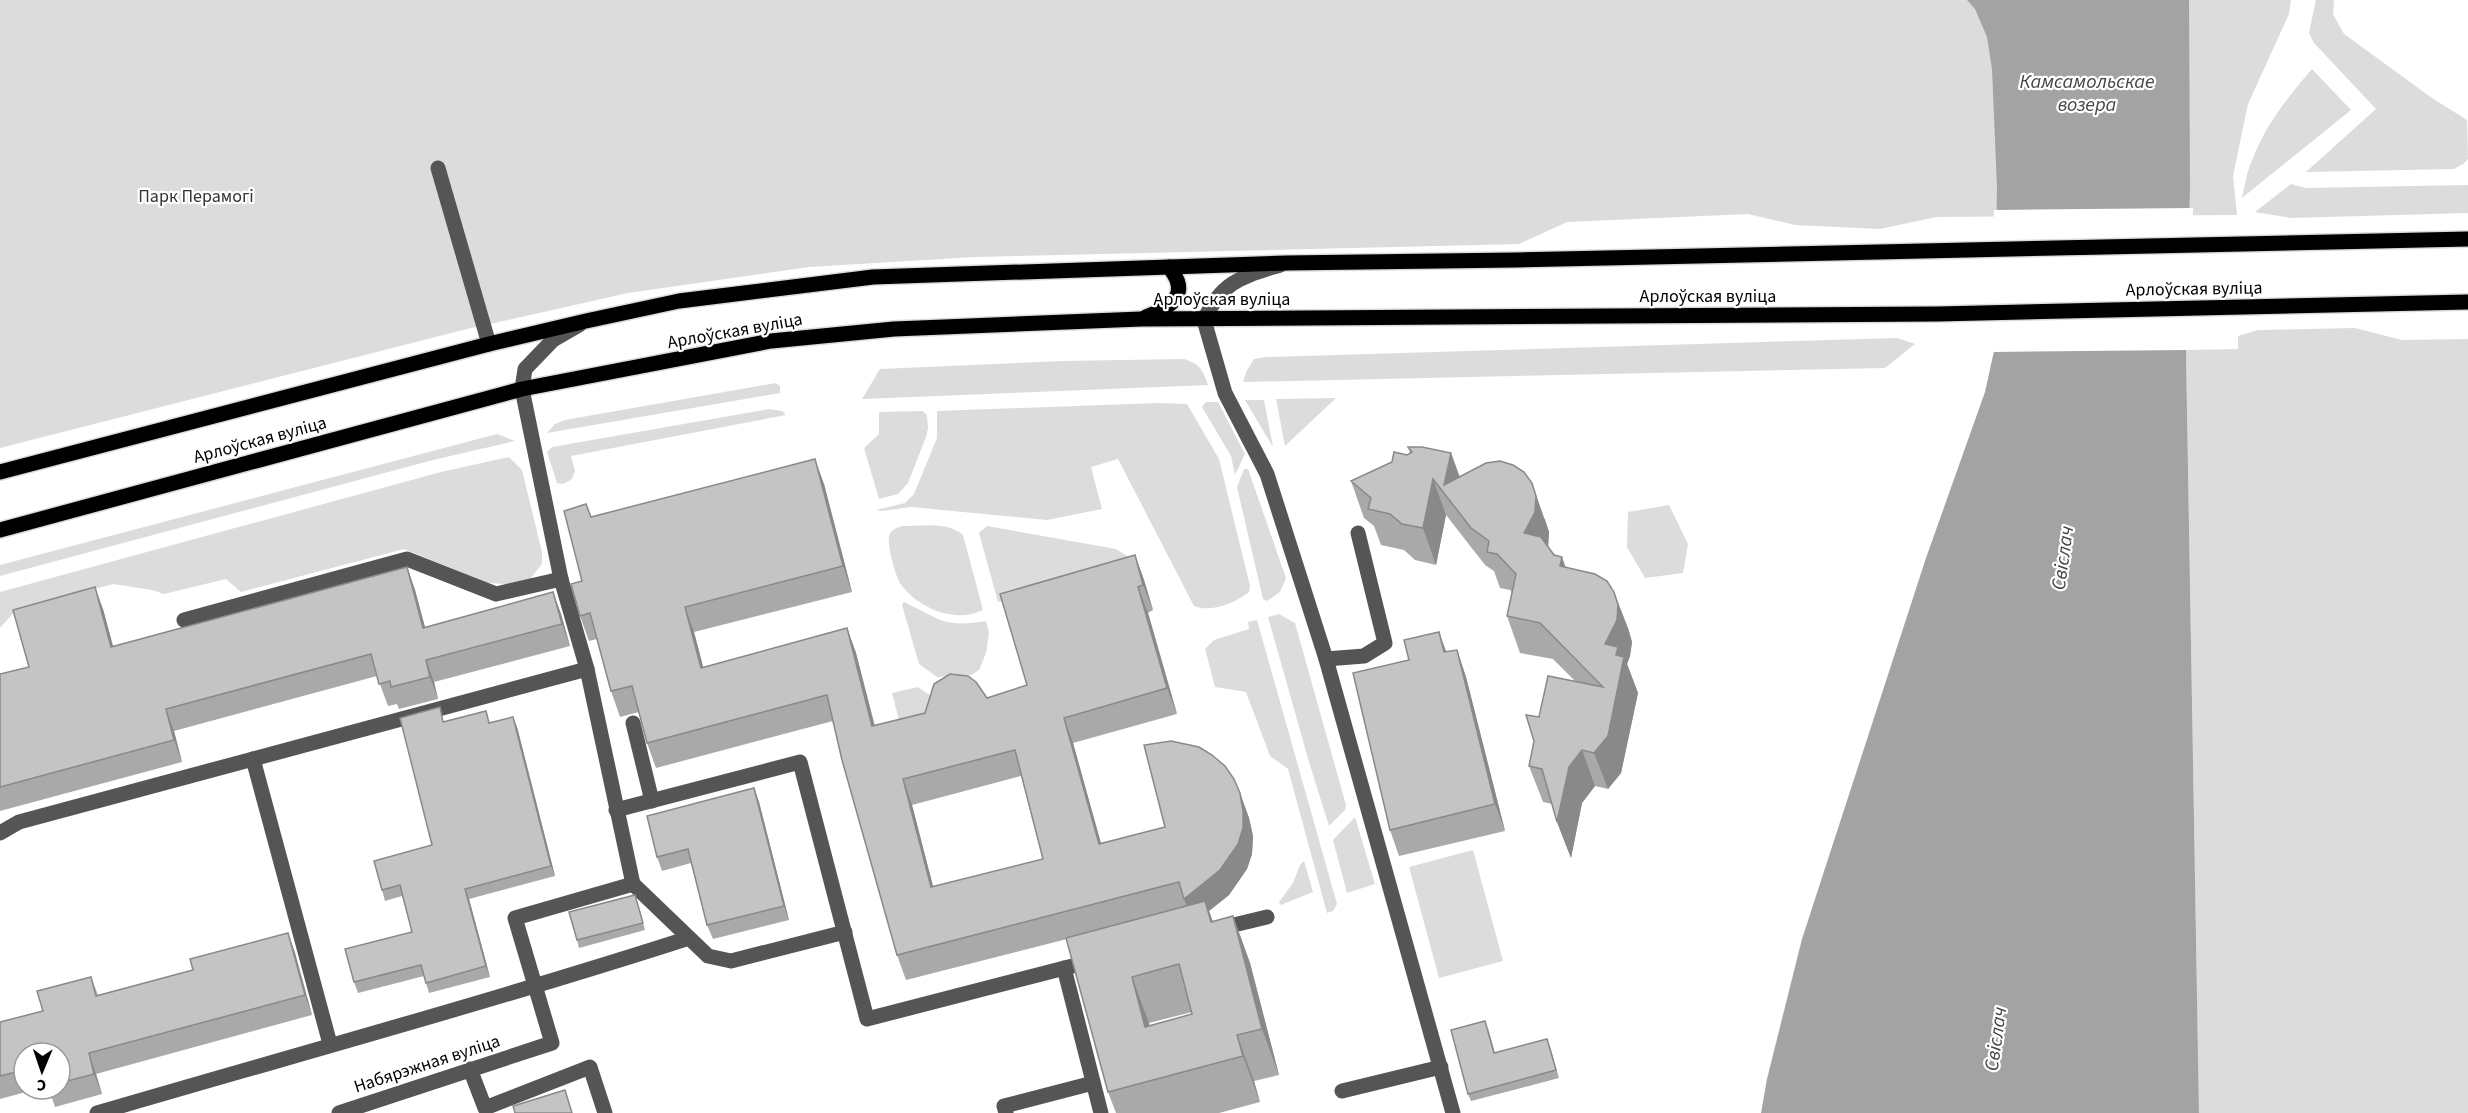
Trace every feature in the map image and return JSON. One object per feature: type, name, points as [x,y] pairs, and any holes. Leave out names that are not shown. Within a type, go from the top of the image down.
[{"type":"main road","name":"Арлоўская вуліца","points":[[0,472],[489,344],[586,321],[679,301],[873,277],[1286,263],[2468,239]]},
{"type":"main road","points":[[1141,319],[1163,310],[1174,300],[1179,290],[1178,279],[1168,267]]},
{"type":"main road","name":"Арлоўская вуліца","points":[[0,530],[522,389],[771,341],[894,329],[1141,319],[1938,314],[2468,302]]},
{"type":"street","points":[[438,168],[489,344]]},
{"type":"street","points":[[1286,263],[1237,279],[1213,300],[1204,320],[1225,393],[1267,474],[1326,658],[1453,1113]]},
{"type":"street","points":[[586,321],[553,340],[538,354],[525,369],[522,389],[561,579],[587,669],[633,884],[708,956],[731,961],[845,932]]},
{"type":"street","points":[[1326,658],[1364,656],[1385,642],[1358,533]]},
{"type":"street","points":[[184,620],[407,559],[496,594],[561,579]]},
{"type":"street","points":[[0,833],[19,822],[587,669]]},
{"type":"street","points":[[633,723],[652,801]]},
{"type":"street","points":[[254,759],[330,1044]]},
{"type":"street","points":[[616,810],[800,762],[867,1019],[1109,957]]},
{"type":"street","points":[[535,987],[515,918],[633,884]]},
{"type":"street","points":[[1199,934],[1267,917]]},
{"type":"street","points":[[97,1113],[330,1044],[535,987],[689,938]]},
{"type":"street","points":[[1064,968],[1101,1113]]},
{"type":"street","name":"Набярэжная вуліца","points":[[339,1113],[552,1043],[535,987]]},
{"type":"street","points":[[470,1070],[485,1108],[590,1067],[605,1113]]},
{"type":"street","points":[[1342,1091],[1441,1067]]},
{"type":"street","points":[[1006,1113],[1004,1106],[1093,1083]]},
{"type":"green space","name":"Парк Перамогі","points":[[0,0],[2291,0],[2289,14],[2248,104],[2233,176],[2237,215],[1936,217],[1880,229],[1795,225],[1748,214],[1567,222],[1519,244],[975,257],[809,267],[628,293],[463,330],[0,448]]},
{"type":"green space","points":[[2316,0],[2334,0],[2333,14],[2344,34],[2432,98],[2467,120],[2468,159],[2463,164],[2454,169],[2306,172],[2376,109],[2314,43],[2309,33]]},
{"type":"green space","points":[[2312,69],[2351,110],[2242,198],[2249,167],[2264,134]]},
{"type":"green space","points":[[2291,184],[2306,188],[2468,185],[2468,213],[2291,218],[2255,212]]},
{"type":"green space","points":[[2355,328],[2402,340],[2468,339],[2468,1113],[2199,1113],[2186,350],[2238,349],[2238,336],[2258,330]]},
{"type":"green space","points":[[1897,338],[1915,344],[1885,368],[1243,382],[1254,359],[1266,357]]},
{"type":"green space","points":[[1184,359],[1200,368],[1208,385],[862,399],[880,369],[1062,361]]},
{"type":"green space","points":[[776,383],[780,386],[780,393],[547,433],[555,424],[565,420]]},
{"type":"green space","points":[[1336,398],[1285,446],[1276,399]]},
{"type":"green space","points":[[1245,400],[1264,400],[1273,447]]},
{"type":"green space","points":[[1206,402],[1218,402],[1245,454],[1235,475],[1231,456],[1202,407]]},
{"type":"green space","points":[[1157,403],[1187,404],[1219,459],[1250,586],[1249,592],[1230,603],[1215,608],[1194,606],[1118,459],[1091,467],[1102,509],[1047,520],[911,507],[876,510],[905,503],[914,494],[937,438],[937,411]]},
{"type":"green space","points":[[769,409],[782,411],[786,415],[571,456],[575,471],[572,479],[563,484],[557,483],[547,452],[552,447]]},
{"type":"green space","points":[[922,411],[927,415],[928,428],[908,483],[898,494],[879,499],[864,448],[879,434],[879,412]]},
{"type":"green space","points":[[497,434],[515,441],[433,460],[0,576],[0,565]]},
{"type":"green space","points":[[509,457],[522,470],[542,552],[542,564],[530,579],[505,584],[488,583],[404,549],[241,592],[226,579],[164,594],[113,584],[14,612],[0,628],[0,592],[441,472]]},
{"type":"green space","points":[[1244,469],[1248,469],[1286,578],[1280,592],[1267,601],[1263,599],[1237,487]]},
{"type":"green space","points":[[1669,505],[1688,544],[1683,573],[1645,578],[1627,547],[1628,512]]},
{"type":"green space","points":[[902,526],[942,526],[963,535],[983,610],[972,614],[949,614],[926,606],[907,592],[896,574],[889,541],[892,531]]},
{"type":"green space","points":[[987,526],[1116,549],[1127,556],[1128,562],[998,602],[979,533]]},
{"type":"green space","points":[[904,602],[950,623],[986,621],[989,633],[986,653],[979,670],[971,675],[937,677],[919,664],[902,605]]},
{"type":"green space","points":[[1279,614],[1295,623],[1346,805],[1345,810],[1329,826],[1268,617]]},
{"type":"green space","points":[[1257,620],[1337,904],[1333,911],[1327,913],[1288,769],[1270,756],[1246,692],[1215,687],[1205,649],[1214,640],[1249,629],[1248,622]]},
{"type":"green space","points":[[918,687],[935,699],[930,713],[902,732],[892,693]]},
{"type":"green space","points":[[1355,817],[1375,884],[1347,893],[1333,840]]},
{"type":"green space","points":[[1473,850],[1503,961],[1439,978],[1409,867]]},
{"type":"green space","points":[[1304,861],[1313,892],[1281,905],[1279,902],[1293,883]]},
{"type":"water","points":[[1967,0],[2189,0],[2190,187],[2186,350],[2199,1113],[1761,1113],[1767,1079],[1802,939],[1926,558],[1985,392],[1994,351],[1997,188],[1992,69],[1987,37],[1975,9]]},
{"type":"pier","points":[[2193,208],[2189,350],[1991,352],[1994,210]]},
{"type":"building","points":[[1408,447],[1422,447],[1451,453],[1444,485],[1486,463],[1500,461],[1524,472],[1532,483],[1536,496],[1535,512],[1524,533],[1541,537],[1554,555],[1562,557],[1560,566],[1595,574],[1607,581],[1614,592],[1618,605],[1617,620],[1605,644],[1618,647],[1616,655],[1624,657],[1608,736],[1594,753],[1582,750],[1569,767],[1557,822],[1542,769],[1529,766],[1534,741],[1526,715],[1539,717],[1548,676],[1603,687],[1540,623],[1507,616],[1516,574],[1497,554],[1487,552],[1489,541],[1471,528],[1433,479],[1423,528],[1402,524],[1390,514],[1368,509],[1371,498],[1351,481],[1392,462],[1394,452],[1407,455],[1412,452]]},
{"type":"building","points":[[815,459],[843,566],[685,607],[701,668],[847,628],[872,726],[925,713],[934,684],[950,674],[968,676],[976,682],[987,698],[1027,685],[1000,594],[1135,555],[1143,585],[1138,587],[1167,688],[1064,718],[1099,844],[1165,827],[1144,745],[1171,741],[1199,747],[1225,766],[1234,779],[1240,793],[1243,811],[1243,828],[1238,844],[1220,870],[1184,899],[1179,882],[897,955],[842,760],[827,695],[647,743],[632,686],[611,691],[590,613],[580,616],[571,584],[582,581],[564,511],[586,504],[591,517]],"holes":[[[1015,750],[1043,859],[931,887],[903,779]]]},
{"type":"building","points":[[407,567],[423,628],[553,592],[562,624],[426,660],[430,677],[391,687],[390,681],[379,684],[371,654],[166,709],[174,740],[0,787],[0,674],[29,667],[13,610],[95,587],[111,647]]},
{"type":"building","points":[[1439,632],[1444,652],[1457,650],[1495,804],[1390,830],[1353,673],[1409,660],[1404,640]]},
{"type":"building","points":[[440,707],[443,722],[486,711],[489,723],[513,717],[551,866],[465,889],[486,966],[426,983],[421,965],[354,982],[345,949],[412,932],[400,885],[382,890],[374,861],[432,845],[400,718]]},
{"type":"building","points":[[754,788],[784,906],[707,925],[688,849],[657,857],[647,816]]},
{"type":"building","points":[[635,895],[643,923],[577,940],[569,912]]},
{"type":"building","points":[[1205,901],[1211,922],[1233,916],[1262,1029],[1237,1035],[1243,1056],[1108,1092],[1066,938]],"holes":[[[1179,964],[1192,1014],[1145,1027],[1132,977]]]},
{"type":"building","points":[[288,933],[305,995],[89,1053],[94,1074],[72,1080],[72,1041],[12,1041],[12,1073],[0,1076],[0,1022],[43,1011],[37,991],[91,977],[96,996],[193,970],[190,959]]},
{"type":"building","points":[[1485,1021],[1494,1053],[1547,1039],[1556,1070],[1468,1094],[1451,1030]]},
{"type":"building","points":[[565,1090],[572,1113],[515,1113],[513,1106]]},
{"type":"water label","name":"Камсамольскае возера","points":[[2087,94]]},
{"type":"water label","name":"Свіслач","points":[[2063,558]]},
{"type":"water label","name":"Свіслач","points":[[1996,1039]]}]
